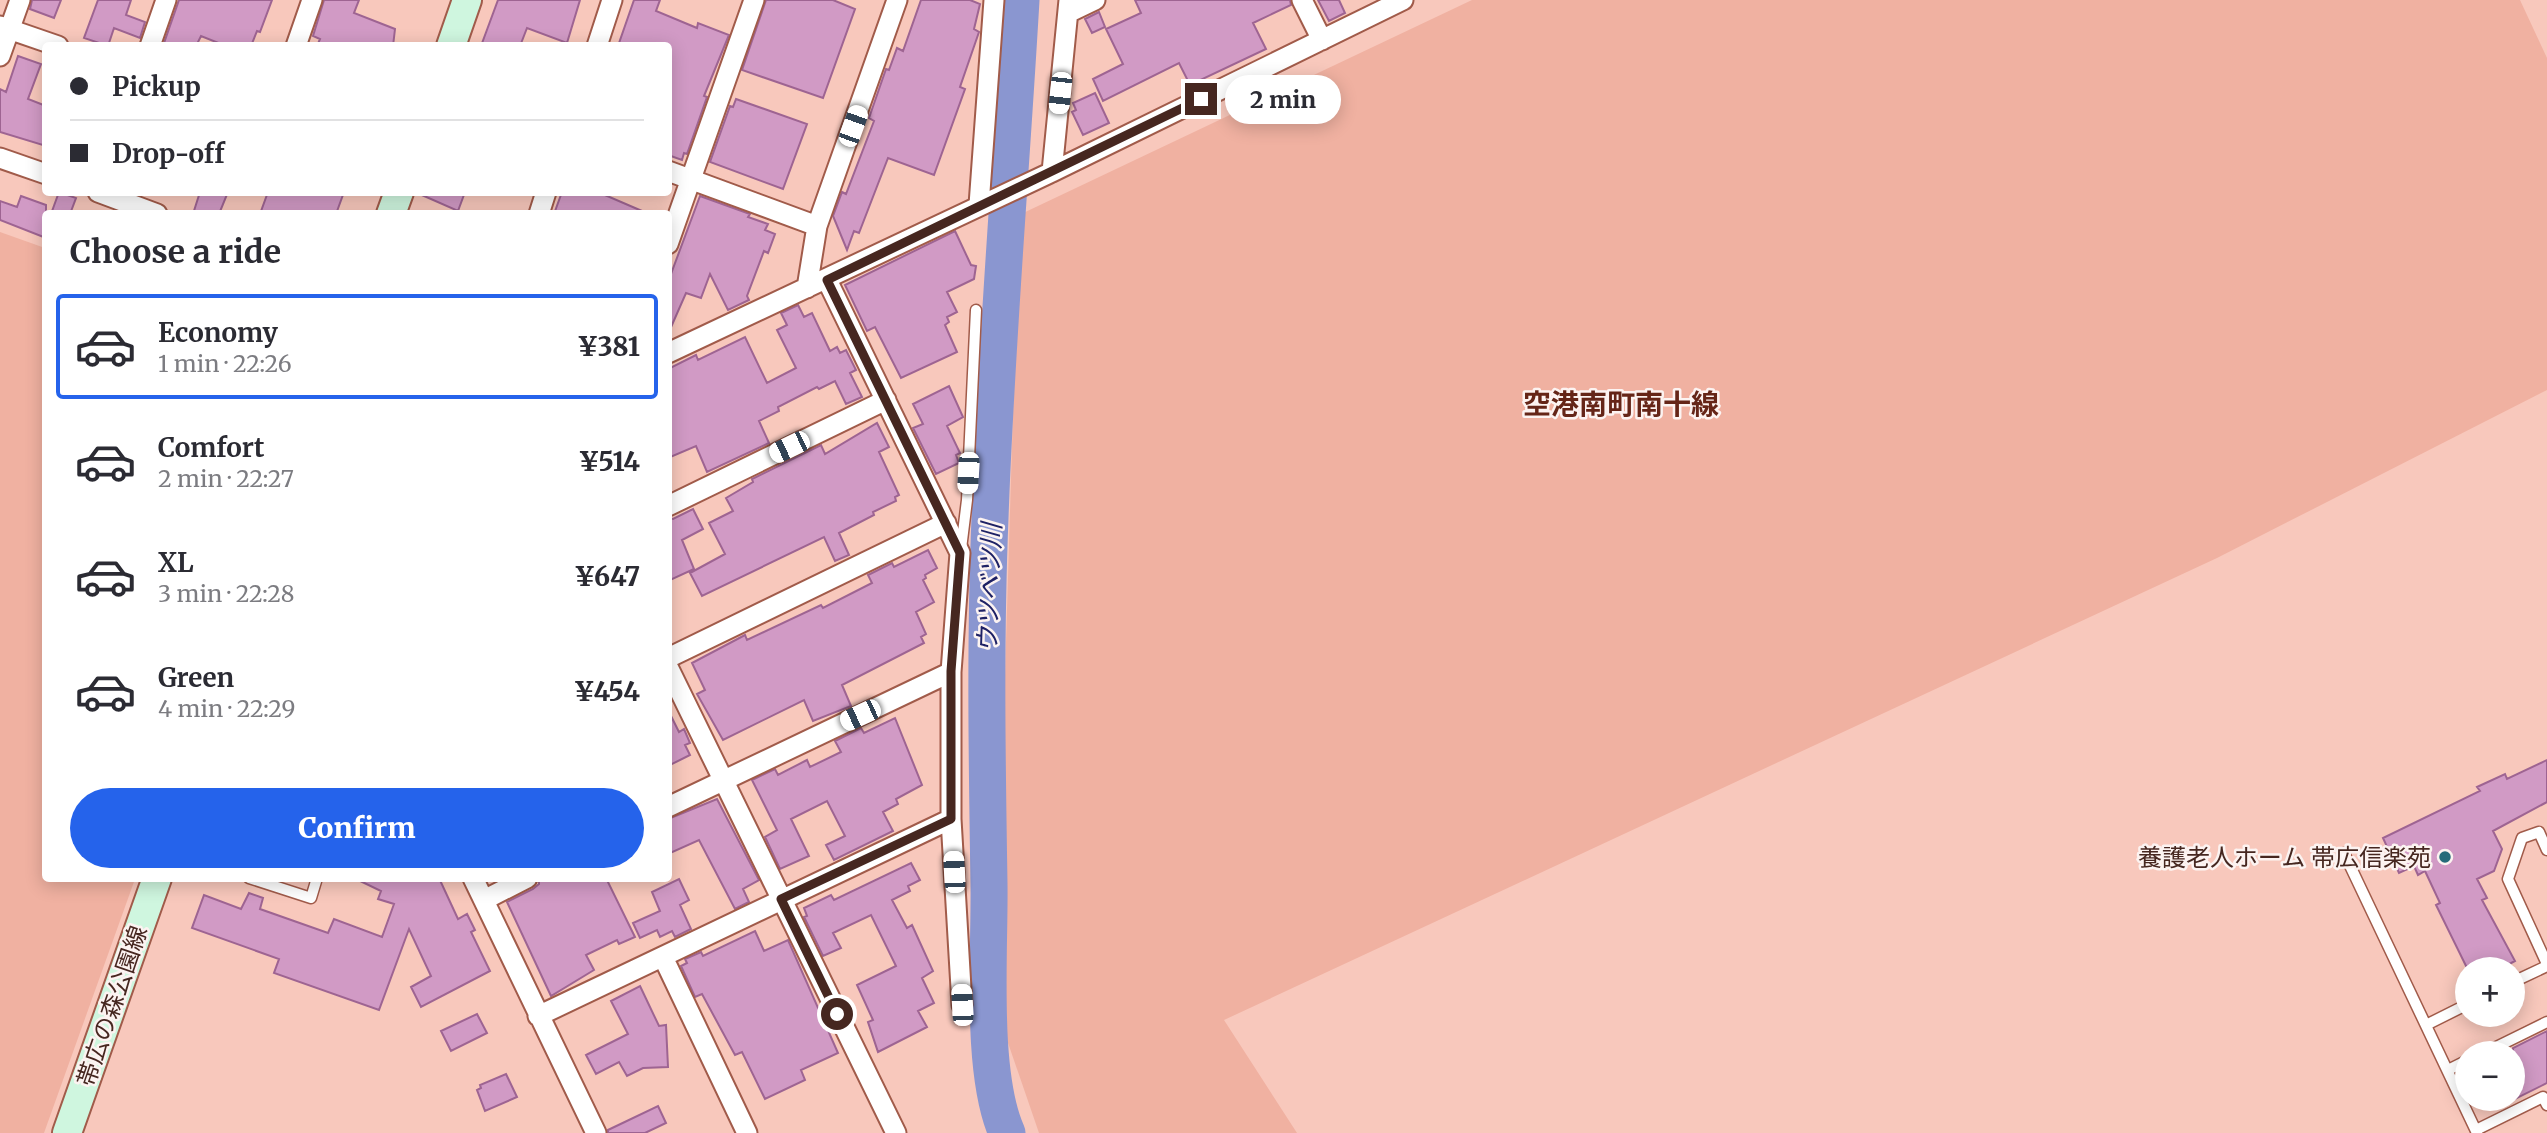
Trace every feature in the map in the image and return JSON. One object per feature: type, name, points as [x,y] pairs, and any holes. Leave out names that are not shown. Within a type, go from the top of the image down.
[{"type":"main road","points":[[452,42],[467,0]]},
{"type":"main road","name":"帯広の森公園線","points":[[67,1133],[156,882]]},
{"type":"street","points":[[0,56],[5,27],[20,0]]},
{"type":"street","points":[[151,42],[166,0]]},
{"type":"street","points":[[297,42],[312,0]]},
{"type":"street","points":[[598,42],[612,0]]},
{"type":"street","points":[[672,233],[754,0]]},
{"type":"street","points":[[807,288],[817,226],[897,0]]},
{"type":"street","points":[[984,203],[994,0]]},
{"type":"street","points":[[1052,172],[1068,7],[1095,0]]},
{"type":"street","points":[[1302,0],[1322,40]]},
{"type":"street","points":[[672,351],[1052,172],[1403,0]]},
{"type":"street","points":[[5,27],[47,42]]},
{"type":"street","points":[[0,158],[42,173]]},
{"type":"street","points":[[672,172],[817,226]]},
{"type":"street","points":[[109,196],[147,210]]},
{"type":"street","points":[[827,280],[960,553],[951,671],[951,819],[962,1005]]},
{"type":"street","points":[[672,504],[886,400]]},
{"type":"street","points":[[672,656],[946,523]]},
{"type":"street","points":[[672,805],[951,671]]},
{"type":"street","points":[[672,675],[896,1133]]},
{"type":"street","points":[[538,1016],[951,819]]},
{"type":"street","points":[[475,882],[596,1133]]},
{"type":"street","points":[[484,900],[519,882]]},
{"type":"street","points":[[663,957],[747,1133]]},
{"type":"lane","points":[[960,553],[967,500],[976,310]]},
{"type":"lane","points":[[2525,976],[2547,965],[2508,879],[2522,838],[2539,832],[2547,850]]},
{"type":"lane","points":[[2344,853],[2477,1131],[2543,1097],[2547,1105]]},
{"type":"lane","points":[[261,882],[310,898],[316,882]]},
{"type":"lane","points":[[2426,1025],[2455,1010]]},
{"type":"lane","points":[[2508,1041],[2547,1022]]},
{"type":"lane","points":[[2448,1070],[2455,1066]]},
{"type":"shaded area","points":[[1472,0],[2520,0],[2547,58],[2547,390],[2217,558],[1224,1020],[1297,1133],[1039,1133],[995,1005],[1019,215]]},
{"type":"shaded area","points":[[0,232],[42,247],[42,882],[134,882],[44,1133],[0,1133]]},
{"type":"building","points":[[32,0],[61,0],[54,18],[30,9]]},
{"type":"building","points":[[98,0],[131,0],[126,15],[145,22],[140,38],[114,28],[109,42],[84,38]]},
{"type":"building","points":[[179,0],[272,0],[260,32],[257,31],[253,42],[216,42],[201,36],[198,42],[164,42]]},
{"type":"building","points":[[324,0],[359,0],[354,13],[395,29],[393,42],[319,42],[320,39],[313,36]]},
{"type":"building","points":[[498,0],[580,0],[567,42],[527,28],[522,42],[482,42]]},
{"type":"building","points":[[634,0],[660,0],[656,11],[697,28],[698,23],[729,35],[704,96],[707,97],[687,154],[684,153],[682,160],[672,156],[672,42],[619,42]]},
{"type":"building","points":[[766,0],[833,0],[855,9],[823,98],[742,70]]},
{"type":"building","points":[[921,0],[970,0],[980,4],[974,29],[979,32],[960,87],[965,89],[934,175],[888,158],[859,233],[854,231],[847,250],[833,216],[842,192],[846,194],[874,121],[869,118],[886,69],[889,70],[897,48],[903,51]]},
{"type":"building","points":[[1135,0],[1290,0],[1291,5],[1253,23],[1266,49],[1190,85],[1179,63],[1103,101],[1093,79],[1123,64],[1106,29],[1141,13]]},
{"type":"building","points":[[1318,0],[1339,0],[1345,13],[1329,21]]},
{"type":"building","points":[[1099,12],[1105,27],[1092,33],[1085,19]]},
{"type":"building","points":[[18,56],[41,64],[28,99],[42,104],[42,145],[0,132],[0,89],[6,92]]},
{"type":"building","points":[[1095,93],[1109,123],[1083,135],[1072,112],[1076,110],[1073,103]]},
{"type":"building","points":[[736,99],[807,124],[783,189],[710,162],[730,106],[733,107]]},
{"type":"building","points":[[21,196],[46,205],[46,210],[42,210],[42,236],[0,220],[0,201],[17,207]]},
{"type":"building","points":[[58,196],[76,198],[72,210],[52,210]]},
{"type":"building","points":[[199,196],[226,196],[221,210],[194,210]]},
{"type":"building","points":[[267,196],[343,196],[337,210],[261,210]]},
{"type":"building","points":[[424,196],[464,196],[458,210]]},
{"type":"building","points":[[561,196],[607,196],[640,210],[555,210]]},
{"type":"building","points":[[700,196],[750,214],[748,217],[768,224],[765,230],[775,234],[768,253],[764,251],[747,296],[749,300],[728,310],[710,274],[701,298],[686,293],[672,325],[672,271]]},
{"type":"building","points":[[955,231],[971,265],[976,266],[974,279],[947,292],[957,312],[947,317],[949,322],[945,325],[957,352],[901,378],[875,327],[867,331],[845,285]]},
{"type":"building","points":[[798,305],[804,317],[812,313],[830,351],[837,347],[840,353],[846,350],[856,370],[850,373],[862,397],[846,404],[835,381],[819,389],[817,387],[778,407],[779,411],[759,421],[769,443],[707,472],[696,446],[672,456],[672,367],[696,355],[698,360],[745,337],[767,383],[796,368],[777,330],[787,325],[781,313]]},
{"type":"building","points":[[949,386],[963,417],[947,426],[960,453],[956,455],[959,463],[936,474],[913,428],[923,424],[913,404]]},
{"type":"building","points":[[877,423],[889,447],[879,452],[899,495],[895,497],[896,501],[873,512],[874,515],[839,533],[849,555],[835,561],[824,537],[702,596],[690,573],[725,554],[709,523],[733,511],[726,498],[753,482],[752,479],[821,445],[825,454]]},
{"type":"building","points":[[693,509],[703,529],[682,540],[694,569],[672,579],[672,519]]},
{"type":"building","points":[[928,550],[937,568],[925,575],[923,580],[934,602],[916,612],[926,634],[921,637],[924,643],[842,685],[851,706],[813,721],[804,700],[723,740],[697,694],[705,690],[692,663],[745,635],[747,640],[821,605],[823,608],[872,583],[868,575],[892,563],[894,567]]},
{"type":"building","points":[[672,718],[679,732],[684,729],[690,743],[685,745],[690,755],[672,764]]},
{"type":"building","points":[[895,718],[922,785],[896,799],[898,804],[883,812],[893,831],[834,860],[826,845],[845,836],[827,801],[791,819],[809,856],[780,869],[765,837],[777,830],[752,780],[775,769],[778,775],[807,760],[810,767],[841,752],[835,741],[861,728],[864,733]]},
{"type":"building","name":"養護老人ホーム 帯広信楽苑","points":[[2547,760],[2547,802],[2493,831],[2502,849],[2494,871],[2477,879],[2487,898],[2482,900],[2513,957],[2462,957],[2436,905],[2440,903],[2425,871],[2418,875],[2414,866],[2399,873],[2383,838],[2480,791],[2477,787],[2505,774],[2507,779]]},
{"type":"building","points":[[717,799],[759,880],[743,889],[749,902],[735,909],[699,840],[672,852],[672,817]]},
{"type":"building","points":[[911,863],[920,880],[908,886],[910,891],[892,900],[907,928],[912,925],[933,971],[922,978],[934,1003],[918,1011],[927,1027],[878,1052],[868,1022],[873,1020],[857,985],[896,966],[871,915],[833,933],[841,948],[823,956],[804,917],[807,916],[804,908],[831,895],[834,900]]},
{"type":"building","points":[[679,879],[689,900],[680,905],[691,929],[675,937],[672,931],[660,937],[657,930],[640,938],[633,923],[660,911],[652,892]]},
{"type":"building","points":[[362,882],[441,882],[458,919],[467,914],[475,930],[471,932],[490,971],[421,1007],[411,987],[431,976],[409,929],[379,1010],[274,973],[279,959],[192,928],[204,895],[241,909],[249,893],[263,898],[260,909],[328,933],[334,919],[382,937],[394,904],[378,899],[381,891]]},
{"type":"building","points":[[608,882],[635,937],[619,944],[617,940],[586,955],[594,970],[551,996],[507,902],[539,884]]},
{"type":"building","points":[[755,931],[764,951],[788,940],[838,1053],[801,1070],[805,1080],[765,1099],[742,1052],[735,1055],[702,994],[695,997],[681,966],[687,963],[685,959],[701,952],[703,956]]},
{"type":"building","points":[[640,986],[659,1026],[666,1025],[668,1067],[643,1068],[627,1076],[619,1062],[596,1074],[586,1055],[628,1034],[611,1001]]},
{"type":"building","points":[[477,1014],[487,1033],[451,1051],[441,1031]]},
{"type":"building","points":[[2547,1031],[2547,1083],[2525,1094],[2525,1042]]},
{"type":"building","points":[[506,1074],[517,1097],[485,1111],[477,1090],[481,1088],[480,1085]]},
{"type":"building","points":[[658,1106],[666,1123],[645,1133],[608,1133],[608,1130]]},
{"type":"waterway","name":"ウツベツ川","points":[[1007,1133],[993,1078],[988,1012],[987,610],[996,388],[1021,0]]},
{"type":"place","name":"養護老人ホーム 帯広信楽苑","points":[[2445,857]]},
{"type":"district","name":"空港南町南十線","points":[[1621,404]]},
{"type":"route","points":[[837,1014],[781,899],[951,819],[951,671],[960,553],[827,280],[1201,99]]}]
